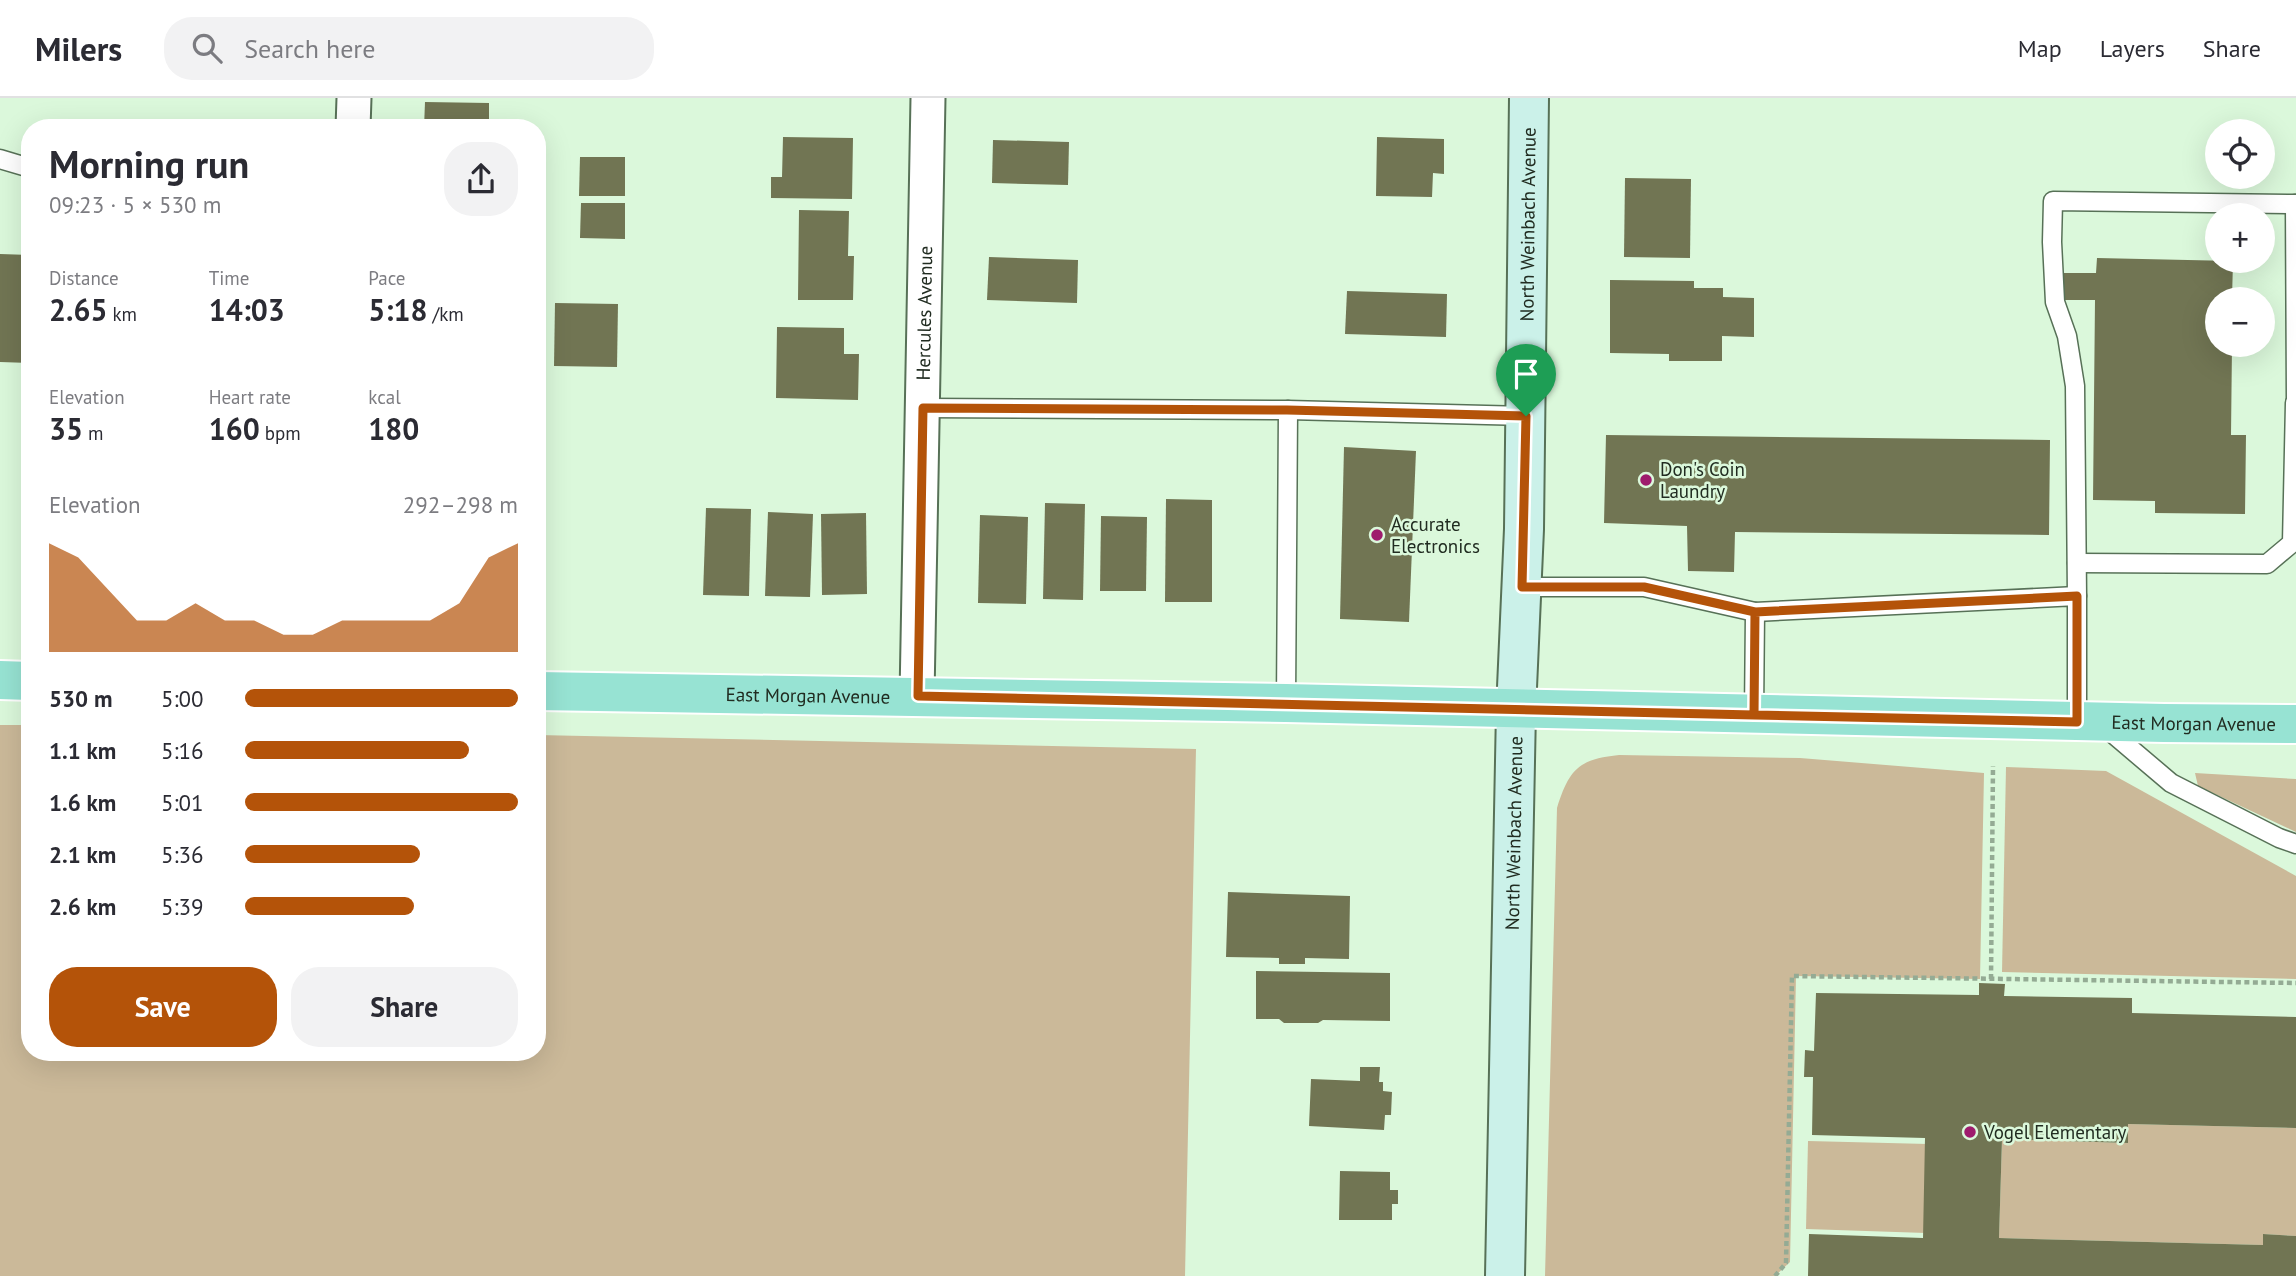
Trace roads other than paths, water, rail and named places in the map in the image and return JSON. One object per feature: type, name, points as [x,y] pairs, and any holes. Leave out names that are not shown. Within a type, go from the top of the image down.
[{"type":"main road","name":"North Weinbach Avenue","points":[[1505,1276],[1516,710],[1526,416],[1529,98]]},
{"type":"main road","points":[[0,680],[21,681]]},
{"type":"main road","name":"East Morgan Avenue","points":[[546,691],[918,696],[2088,722],[2296,724]]},
{"type":"street","points":[[353,119],[354,98]]},
{"type":"street","name":"Hercules Avenue","points":[[918,696],[928,98]]},
{"type":"lane","points":[[0,159],[21,165]]},
{"type":"lane","points":[[2077,563],[2267,564],[2292,543],[2295,204],[2053,201],[2052,242],[2055,302],[2067,336],[2076,386],[2077,596],[2088,722],[2171,783],[2296,844]]},
{"type":"lane","points":[[923,408],[1287,410],[1526,416]]},
{"type":"lane","points":[[1286,703],[1287,410]]},
{"type":"lane","points":[[1522,587],[1644,587],[1755,612],[2077,596]]},
{"type":"lane","points":[[1754,715],[1755,612]]},
{"type":"place","name":"Don's Coin Laundry","points":[[1646,480]]},
{"type":"place","name":"Accurate Electronics","points":[[1377,535]]},
{"type":"place","name":"Vogel Elementary","points":[[1970,1132]]}]
